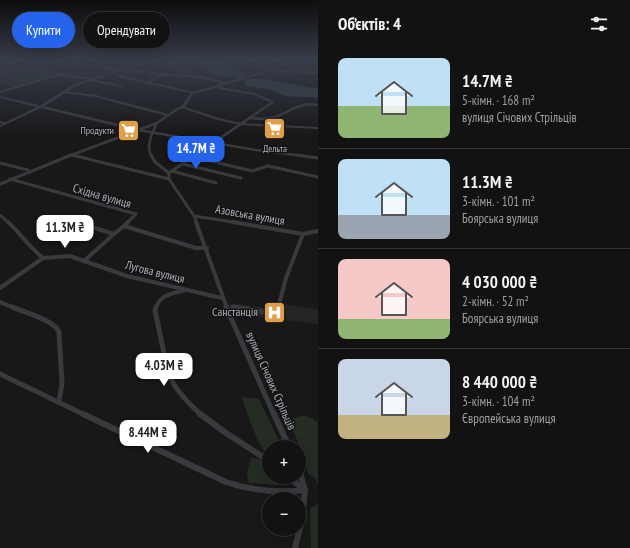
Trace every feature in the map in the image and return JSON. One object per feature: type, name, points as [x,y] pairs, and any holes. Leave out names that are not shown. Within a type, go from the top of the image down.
[{"type":"street","points":[[0,92],[23,86]]},
{"type":"street","points":[[0,126],[42,106],[62,92],[76,86]]},
{"type":"street","points":[[159,86],[193,93],[216,86]]},
{"type":"street","points":[[71,155],[169,179],[171,172],[248,118],[274,102],[254,94],[220,88],[208,88]]},
{"type":"street","points":[[62,92],[96,96],[168,115]]},
{"type":"street","points":[[0,184],[29,170],[157,123],[183,107],[193,93]]},
{"type":"street","points":[[0,97],[138,130],[256,150],[318,158]]},
{"type":"street","points":[[248,118],[271,118],[303,103],[318,105]]},
{"type":"street","points":[[183,107],[218,119],[241,124],[318,128]]},
{"type":"street","points":[[0,122],[6,124]]},
{"type":"street","points":[[157,123],[152,132],[149,151],[154,163],[171,172],[216,183]]},
{"type":"street","points":[[194,156],[252,171],[268,166],[318,177]]},
{"type":"street","points":[[0,163],[29,170]]},
{"type":"street","points":[[183,164],[241,178]]},
{"type":"street","name":"Східна вулиця","points":[[10,179],[136,214],[124,226],[196,248],[207,248]]},
{"type":"street","name":"вулиця Січових Стрільців","points":[[169,179],[194,216],[207,248],[222,298],[286,440]]},
{"type":"street","points":[[0,216],[22,235],[35,252],[43,258],[0,288]]},
{"type":"street","name":"Азовська вулиця","points":[[194,216],[303,234]]},
{"type":"street","points":[[63,219],[114,234]]},
{"type":"street","points":[[84,261],[124,226]]},
{"type":"street","points":[[234,307],[277,314],[286,278],[303,234],[318,231]]},
{"type":"street","name":"Лугова вулиця","points":[[43,258],[70,256],[127,276],[222,298]]},
{"type":"street","points":[[186,290],[162,297],[158,300],[155,310],[168,373],[172,383],[181,395],[212,424],[262,456]]},
{"type":"street","points":[[0,302],[51,323],[57,327],[59,332],[62,384],[59,401]]},
{"type":"street","points":[[0,374],[237,486],[253,491],[283,493],[305,490]]},
{"type":"street","points":[[298,484],[305,490]]},
{"type":"street","points":[[295,548],[302,520],[305,490],[303,484]]},
{"type":"shaded area","points":[[5,86],[21,86],[13,88]]},
{"type":"shaded area","points":[[248,86],[299,86],[318,89],[318,98],[289,96],[279,94],[276,91]]},
{"type":"shaded area","name":"Санстанція","points":[[276,303],[318,309],[318,324],[232,314],[227,305],[239,304],[265,308]]},
{"type":"shaded area","points":[[241,397],[259,399],[279,440],[262,440],[262,448],[257,439]]},
{"type":"shaded area","points":[[304,415],[318,422],[318,484],[315,478],[308,473],[306,467],[306,440],[297,440],[288,420]]},
{"type":"shaded area","points":[[251,457],[262,459],[262,484],[249,483],[247,474]]},
{"type":"shaded area","points":[[318,503],[318,548],[311,548],[310,509]]},
{"type":"place","name":"Дельта","points":[[275,128]]},
{"type":"place","name":"Продукти","points":[[129,130]]},
{"type":"place","name":"Санстанція","points":[[274,312]]}]
